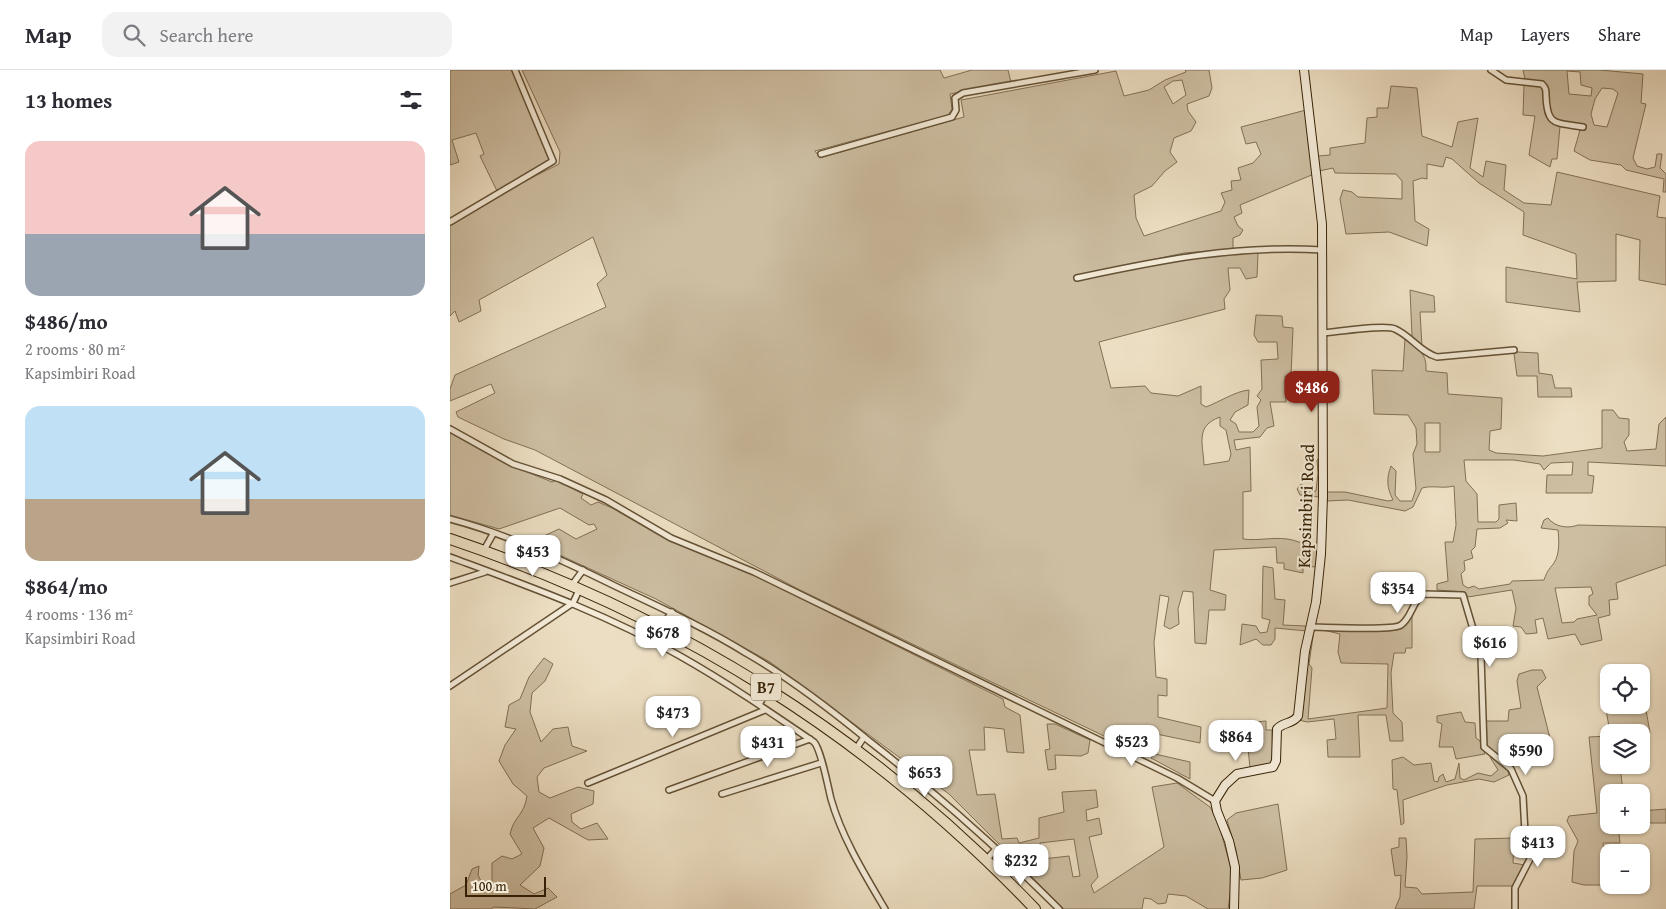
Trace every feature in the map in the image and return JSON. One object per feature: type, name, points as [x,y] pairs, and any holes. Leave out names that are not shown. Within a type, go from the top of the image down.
[{"type":"highway","name":"B7","points":[[450,539],[484,550],[576,586],[661,627],[737,668],[856,748],[916,795],[1035,909]]},
{"type":"street","points":[[450,222],[553,162],[515,70]]},
{"type":"street","points":[[821,154],[952,117],[956,110],[955,98],[963,93],[1095,70]]},
{"type":"street","name":"Kapsimbiri Road","points":[[1215,800],[1225,785],[1237,774],[1269,769],[1275,764],[1277,729],[1280,725],[1294,721],[1298,716],[1310,628],[1316,602],[1321,554],[1324,400],[1322,224],[1304,70]]},
{"type":"street","points":[[1491,70],[1506,80],[1542,84],[1546,88],[1546,112],[1549,118],[1558,122],[1583,127]]},
{"type":"street","points":[[1077,278],[1153,261],[1220,252],[1296,249],[1322,250]]},
{"type":"street","points":[[1322,333],[1389,327],[1400,332],[1429,354],[1437,357],[1514,350]]},
{"type":"street","points":[[450,429],[514,464],[560,479],[606,500],[671,538],[754,572],[1177,778],[1215,800],[1217,811],[1230,841],[1235,867],[1234,909]]},
{"type":"street","points":[[450,519],[493,534],[582,570],[672,612],[730,643],[779,674],[864,737],[945,802],[1059,909]]},
{"type":"street","points":[[484,550],[493,534]]},
{"type":"street","points":[[450,557],[573,603],[679,655],[727,683],[810,739],[820,748],[821,763],[842,827],[886,909]]},
{"type":"street","points":[[450,686],[573,603],[576,586],[582,570]]},
{"type":"street","points":[[450,583],[486,572]]},
{"type":"street","points":[[1310,628],[1395,628],[1408,618],[1416,601],[1424,594],[1463,595],[1481,656],[1484,747],[1511,768],[1524,796],[1525,833],[1530,859],[1515,888],[1515,909]]},
{"type":"street","points":[[661,627],[672,612]]},
{"type":"street","points":[[759,704],[779,674]]},
{"type":"street","points":[[588,783],[765,710]]},
{"type":"street","points":[[856,748],[864,737]]},
{"type":"street","points":[[669,790],[810,739]]},
{"type":"street","points":[[722,794],[821,763]]},
{"type":"street","points":[[986,860],[996,848]]},
{"type":"shaded area","points":[[450,70],[513,70],[551,160],[497,191],[480,156],[484,154],[476,133],[452,140],[459,162],[450,165]]},
{"type":"shaded area","points":[[522,70],[940,70],[944,78],[972,70],[1008,70],[1011,82],[950,94],[952,109],[948,115],[815,151],[820,158],[964,117],[961,100],[1116,71],[1124,96],[1149,90],[1165,80],[1186,72],[1185,70],[1209,70],[1212,88],[1209,96],[1187,104],[1188,111],[1196,122],[1191,131],[1174,138],[1170,152],[1177,162],[1165,171],[1152,186],[1134,195],[1136,218],[1144,236],[1221,211],[1225,202],[1221,193],[1232,190],[1231,181],[1241,180],[1238,168],[1253,163],[1261,154],[1256,142],[1246,144],[1241,127],[1306,110],[1314,174],[1240,205],[1242,213],[1234,217],[1238,226],[1243,230],[1240,235],[1233,238],[1233,249],[1184,253],[1075,276],[1077,281],[1189,258],[1258,253],[1257,277],[1246,279],[1240,268],[1228,268],[1230,290],[1224,299],[1225,309],[1099,342],[1111,388],[1145,386],[1151,393],[1178,396],[1201,386],[1201,404],[1206,407],[1233,394],[1249,390],[1248,405],[1235,412],[1230,420],[1236,424],[1239,432],[1253,432],[1259,426],[1257,407],[1261,400],[1257,396],[1262,389],[1261,360],[1278,359],[1277,342],[1258,342],[1254,335],[1256,315],[1282,316],[1283,327],[1293,328],[1291,376],[1285,376],[1286,402],[1270,402],[1274,426],[1267,428],[1260,437],[1234,440],[1236,450],[1250,447],[1251,491],[1243,492],[1243,539],[1281,539],[1306,544],[1317,543],[1316,567],[1303,566],[1303,573],[1284,569],[1284,563],[1277,563],[1276,547],[1214,550],[1210,590],[1226,595],[1225,610],[1209,610],[1206,644],[1195,643],[1193,592],[1183,591],[1178,609],[1179,624],[1170,629],[1164,626],[1169,597],[1160,595],[1154,642],[1156,677],[1167,679],[1167,696],[1158,695],[1158,717],[1201,727],[1200,743],[1132,729],[1129,748],[800,590],[535,450],[504,439],[458,417],[456,412],[495,393],[491,384],[450,401],[450,389],[455,375],[606,307],[597,284],[607,275],[593,237],[479,300],[481,311],[459,322],[455,311],[450,316],[450,225],[495,196],[559,164],[560,152]],"holes":[[[1182,80],[1186,95],[1173,104],[1164,87],[1173,81]],[[1220,417],[1220,426],[1226,430],[1231,454],[1229,461],[1204,465],[1202,436],[1207,425]]]},
{"type":"shaded area","points":[[1523,70],[1600,70],[1643,74],[1641,103],[1646,104],[1633,158],[1637,166],[1647,169],[1655,167],[1657,154],[1662,154],[1660,168],[1666,174],[1666,192],[1663,192],[1664,179],[1626,170],[1621,165],[1590,160],[1574,151],[1580,130],[1584,129],[1586,125],[1562,121],[1552,115],[1549,111],[1547,100],[1547,85],[1544,82],[1525,79]],"holes":[[[1567,71],[1580,72],[1581,85],[1592,88],[1591,96],[1569,94]],[[1602,88],[1613,89],[1618,93],[1607,127],[1594,125],[1591,114],[1595,99]]]},
{"type":"shaded area","points":[[1524,85],[1542,86],[1545,98],[1545,114],[1552,122],[1560,126],[1557,159],[1552,159],[1550,167],[1529,155],[1535,116],[1523,115]]},
{"type":"shaded area","points":[[1391,86],[1417,88],[1422,136],[1452,147],[1458,122],[1478,118],[1470,168],[1483,177],[1486,161],[1506,165],[1504,190],[1524,203],[1551,205],[1557,172],[1660,196],[1657,217],[1666,218],[1666,285],[1639,280],[1640,240],[1616,234],[1616,281],[1577,282],[1580,312],[1506,302],[1506,267],[1577,279],[1576,254],[1523,235],[1524,212],[1479,183],[1452,159],[1446,157],[1443,167],[1427,164],[1427,179],[1422,178],[1413,181],[1415,221],[1429,229],[1427,246],[1389,232],[1346,234],[1340,199],[1343,190],[1352,192],[1358,197],[1402,199],[1402,181],[1396,174],[1335,173],[1333,168],[1319,171],[1318,156],[1330,155],[1330,148],[1365,143],[1367,118],[1377,117],[1377,108],[1388,108]]},
{"type":"shaded area","points":[[1410,290],[1434,296],[1435,312],[1420,312],[1422,346],[1412,336]]},
{"type":"shaded area","points":[[1405,338],[1423,355],[1426,371],[1447,373],[1448,394],[1502,398],[1501,429],[1490,431],[1489,450],[1496,453],[1543,456],[1602,448],[1602,410],[1613,410],[1619,418],[1629,419],[1629,435],[1624,442],[1627,451],[1656,449],[1659,424],[1666,417],[1666,466],[1588,462],[1588,475],[1594,476],[1592,493],[1546,493],[1547,475],[1572,475],[1573,462],[1551,463],[1544,470],[1540,464],[1514,460],[1464,460],[1466,481],[1477,494],[1478,522],[1496,522],[1499,519],[1499,505],[1516,503],[1517,521],[1506,520],[1508,523],[1500,528],[1477,529],[1475,547],[1471,551],[1473,558],[1464,561],[1465,570],[1461,574],[1463,585],[1468,588],[1474,586],[1479,589],[1510,584],[1512,581],[1544,580],[1556,559],[1559,546],[1558,530],[1541,528],[1544,520],[1548,518],[1558,525],[1566,527],[1578,525],[1666,527],[1666,565],[1616,583],[1618,599],[1609,600],[1610,615],[1598,618],[1602,640],[1581,645],[1575,634],[1548,639],[1543,618],[1535,620],[1537,633],[1526,634],[1521,627],[1513,626],[1516,608],[1512,590],[1468,597],[1465,592],[1437,590],[1437,584],[1448,581],[1445,542],[1453,542],[1456,525],[1454,486],[1422,488],[1413,507],[1405,511],[1348,500],[1327,501],[1327,492],[1345,492],[1388,501],[1393,500],[1388,483],[1391,466],[1396,471],[1395,495],[1400,501],[1412,501],[1416,489],[1413,454],[1417,444],[1416,428],[1408,415],[1374,414],[1372,370],[1403,371]],"holes":[[[1425,423],[1440,423],[1440,452],[1425,452]],[[1591,587],[1593,594],[1589,596],[1589,605],[1597,615],[1577,619],[1574,622],[1562,623],[1555,588]]]},
{"type":"shaded area","points":[[1517,352],[1538,353],[1539,373],[1552,375],[1555,388],[1571,388],[1572,397],[1538,397],[1537,376],[1517,376],[1514,354]]},
{"type":"shaded area","points":[[450,432],[512,466],[552,482],[557,480],[583,494],[581,498],[591,505],[598,502],[612,508],[667,540],[752,574],[1003,699],[1005,707],[1020,715],[1024,753],[1007,752],[1004,729],[984,727],[985,750],[969,750],[977,795],[995,794],[1002,839],[1017,838],[1019,843],[1039,838],[1039,818],[1064,812],[1062,792],[1096,790],[1098,807],[1086,810],[1087,821],[1099,818],[1102,834],[1089,837],[1098,877],[1091,885],[1094,893],[1164,847],[1152,787],[1177,783],[1210,807],[1218,821],[1230,865],[1232,882],[1228,909],[1208,909],[1186,896],[1168,894],[1166,903],[1158,904],[1151,899],[1144,898],[1142,909],[1064,909],[949,794],[770,662],[656,599],[531,542],[559,529],[576,539],[597,529],[594,524],[589,525],[560,508],[499,529],[450,515]],"holes":[[[1074,839],[1080,876],[1073,877],[1069,856],[1043,859],[1040,843]]]},
{"type":"shaded area","points":[[1321,456],[1319,497],[1300,495],[1297,489],[1301,484],[1311,492],[1316,491],[1317,460]]},
{"type":"shaded area","points":[[1263,566],[1273,568],[1275,599],[1285,600],[1283,625],[1307,626],[1307,631],[1275,628],[1275,639],[1271,645],[1263,645],[1256,639],[1240,645],[1242,624],[1256,626],[1260,633],[1267,632],[1270,620],[1262,618]]},
{"type":"shaded area","points":[[1412,617],[1412,648],[1406,648],[1405,653],[1394,653],[1391,673],[1393,713],[1402,722],[1403,741],[1390,741],[1386,715],[1358,715],[1360,757],[1328,757],[1327,740],[1336,739],[1334,719],[1307,722],[1299,720],[1312,630],[1314,630],[1309,664],[1312,668],[1308,719],[1387,708],[1388,664],[1341,663],[1338,652],[1340,634],[1319,629],[1395,630],[1403,627]]},
{"type":"shaded area","points":[[544,658],[553,664],[545,681],[532,693],[530,712],[541,742],[553,729],[568,727],[572,746],[587,751],[544,768],[537,777],[539,792],[550,798],[578,787],[594,791],[593,804],[571,814],[572,822],[581,829],[597,823],[608,839],[588,840],[549,818],[533,828],[544,848],[540,866],[520,885],[534,894],[548,888],[557,897],[535,909],[494,907],[491,909],[450,909],[450,894],[466,885],[472,869],[479,866],[478,875],[484,887],[492,883],[492,863],[502,856],[512,859],[522,854],[510,834],[514,823],[524,808],[527,796],[513,784],[499,761],[505,745],[516,729],[505,727],[509,705],[520,699],[529,677]]},
{"type":"shaded area","points":[[1532,670],[1542,670],[1546,678],[1537,687],[1551,742],[1553,760],[1538,763],[1535,757],[1519,760],[1513,767],[1487,747],[1486,721],[1508,721],[1509,710],[1521,708],[1517,681],[1519,674]]},
{"type":"shaded area","points":[[1461,712],[1465,722],[1475,723],[1476,738],[1480,741],[1485,754],[1456,759],[1453,747],[1439,747],[1442,724],[1437,722],[1437,716]]},
{"type":"shaded area","points":[[1607,714],[1647,714],[1648,724],[1609,724]]},
{"type":"shaded area","points":[[1266,721],[1266,730],[1272,730],[1273,762],[1269,766],[1250,768],[1246,729],[1256,730],[1256,722]]},
{"type":"shaded area","points":[[1047,724],[1055,724],[1090,740],[1088,753],[1081,756],[1055,755],[1056,769],[1048,770],[1045,750],[1050,749]]},
{"type":"shaded area","points":[[1600,736],[1600,774],[1621,774],[1622,784],[1600,784],[1600,834],[1619,834],[1620,843],[1600,844],[1600,885],[1584,885],[1572,882],[1574,851],[1578,841],[1567,821],[1569,816],[1597,813],[1589,737]]},
{"type":"shaded area","points":[[1155,754],[1190,762],[1190,779],[1151,758]]},
{"type":"shaded area","points":[[1403,757],[1414,765],[1431,763],[1434,781],[1438,782],[1439,777],[1443,774],[1446,782],[1455,779],[1459,763],[1460,778],[1464,780],[1478,773],[1491,776],[1498,770],[1490,757],[1506,766],[1509,775],[1494,782],[1479,779],[1447,785],[1403,800],[1404,823],[1401,825],[1397,790],[1393,789],[1392,760]]},
{"type":"shaded area","points":[[1278,804],[1287,870],[1262,878],[1241,880],[1236,850],[1227,820],[1236,813]]},
{"type":"shaded area","points":[[1666,809],[1666,823],[1650,823],[1650,810]]},
{"type":"shaded area","points":[[1399,838],[1406,838],[1405,887],[1417,888],[1422,894],[1473,892],[1475,839],[1514,838],[1513,863],[1525,865],[1512,886],[1477,886],[1474,909],[1395,909],[1400,897],[1401,875],[1395,876],[1391,849],[1399,847]]}]
